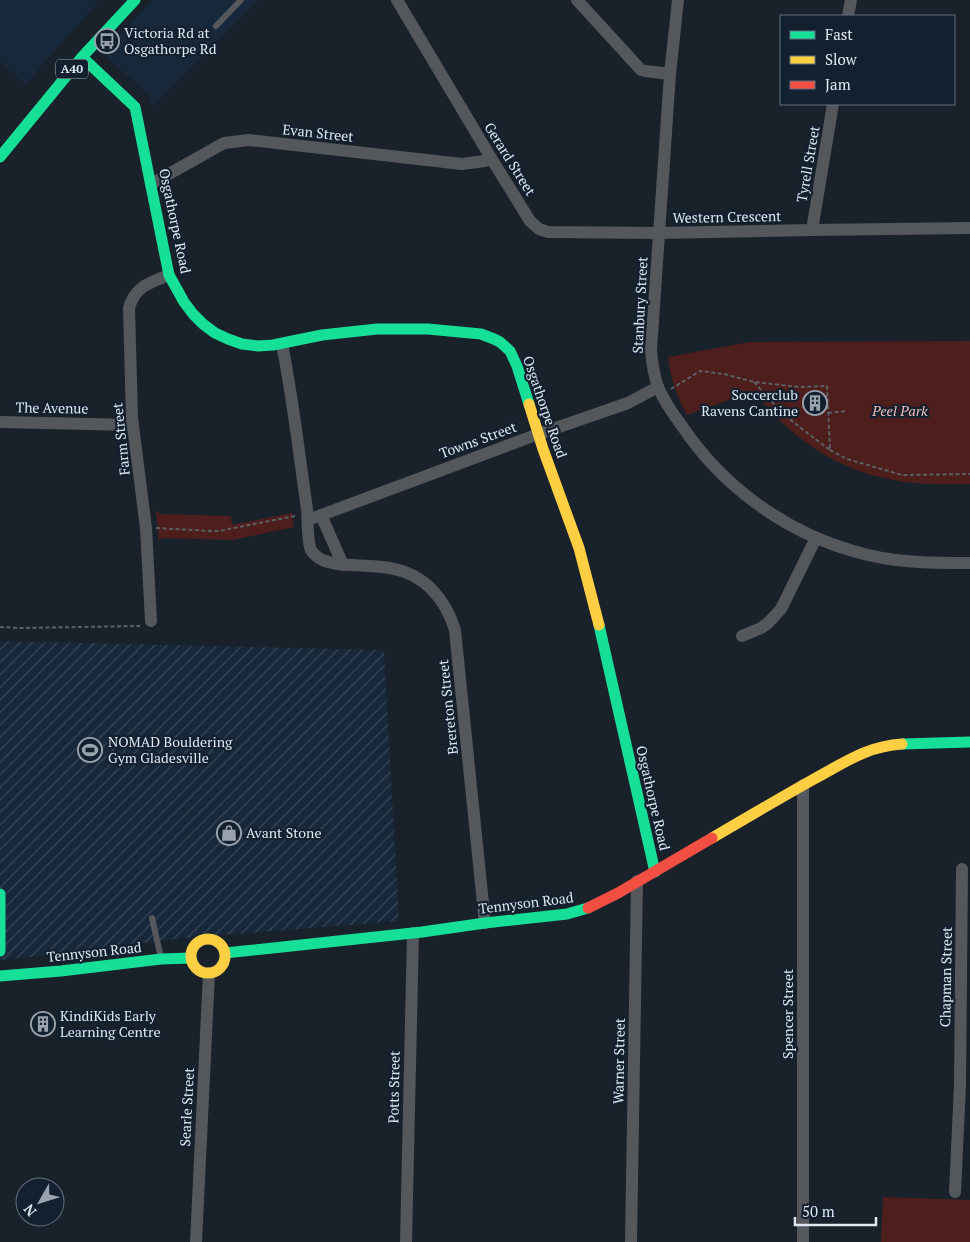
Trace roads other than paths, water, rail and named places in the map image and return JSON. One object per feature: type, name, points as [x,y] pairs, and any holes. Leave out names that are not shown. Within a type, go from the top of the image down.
[{"type":"main road","name":"A40","points":[[34,98],[120,0]]},
{"type":"main road","name":"A40","points":[[0,156],[7,138],[135,0]]},
{"type":"main road","name":"Osgathorpe Road","points":[[82,57],[135,107],[169,275],[188,308],[202,323],[214,332],[225,338],[248,345],[259,346],[282,344],[352,331],[432,328],[479,333],[498,340],[508,348],[516,362],[538,434],[578,548],[595,606],[655,872]]},
{"type":"main road","name":"Tennyson Road","points":[[225,953],[413,933],[567,914],[584,910],[618,893],[852,758],[871,749],[887,745],[970,742]]},
{"type":"main road","points":[[0,894],[0,951]]},
{"type":"main road","points":[[202,940],[216,940],[222,945],[225,953],[224,963],[219,969],[209,973],[201,971],[195,966],[191,958],[193,948],[197,942],[202,940]]},
{"type":"main road","name":"Tennyson Road","points":[[0,976],[161,959],[191,958]]},
{"type":"street","name":"Gerard Street","points":[[396,0],[530,221],[539,229],[548,232],[658,233]]},
{"type":"street","points":[[577,0],[641,70],[670,74]]},
{"type":"street","name":"Western Crescent","points":[[678,0],[670,74],[658,233],[970,228]]},
{"type":"street","points":[[848,15],[851,0]]},
{"type":"street","name":"Tyrell Street","points":[[812,230],[833,105]]},
{"type":"street","name":"Evan Street","points":[[151,184],[224,144],[249,140],[462,164],[485,161],[491,158]]},
{"type":"street","name":"Stanbury Street","points":[[658,233],[651,350],[653,369],[660,391],[674,416],[709,462],[729,482],[760,506],[816,538],[853,551],[890,560],[970,563]]},
{"type":"street","name":"Farm Street","points":[[151,621],[146,528],[133,425],[129,308],[134,294],[140,289],[169,275]]},
{"type":"street","name":"Brereton Street","points":[[282,344],[289,378],[309,545],[312,552],[329,562],[390,568],[412,575],[434,591],[444,604],[452,620],[455,630],[485,923]]},
{"type":"street","name":"Towns Street","points":[[307,517],[321,515],[538,434],[660,391]]},
{"type":"street","name":"The Avenue","points":[[0,422],[133,425]]},
{"type":"street","points":[[321,515],[343,564]]},
{"type":"street","points":[[742,636],[761,628],[780,609],[816,538]]},
{"type":"street","name":"Spencer Street","points":[[803,786],[803,1242]]},
{"type":"street","name":"Chapman Street","points":[[955,1192],[965,1087],[962,868]]},
{"type":"street","name":"Warner Street","points":[[631,1242],[637,881]]},
{"type":"street","name":"Potts Street","points":[[406,1242],[413,933]]},
{"type":"street","name":"Searle Street","points":[[196,1242],[209,973]]},
{"type":"lane","points":[[216,26],[241,0]]},
{"type":"lane","points":[[152,918],[161,959]]},
{"type":"place","name":"Victoria Rd at Osgathorpe Rd","points":[[107,41]]},
{"type":"place","name":"Soccerclub Ravens Cantine","points":[[815,403]]},
{"type":"place","name":"NOMAD Bouldering Gym Gladesville","points":[[90,750]]},
{"type":"place","name":"Avant Stone","points":[[229,833]]},
{"type":"place","name":"KindiKids Early Learning Centre","points":[[43,1024]]},
{"type":"park label","name":"Peel Park","points":[[900,411]]}]
